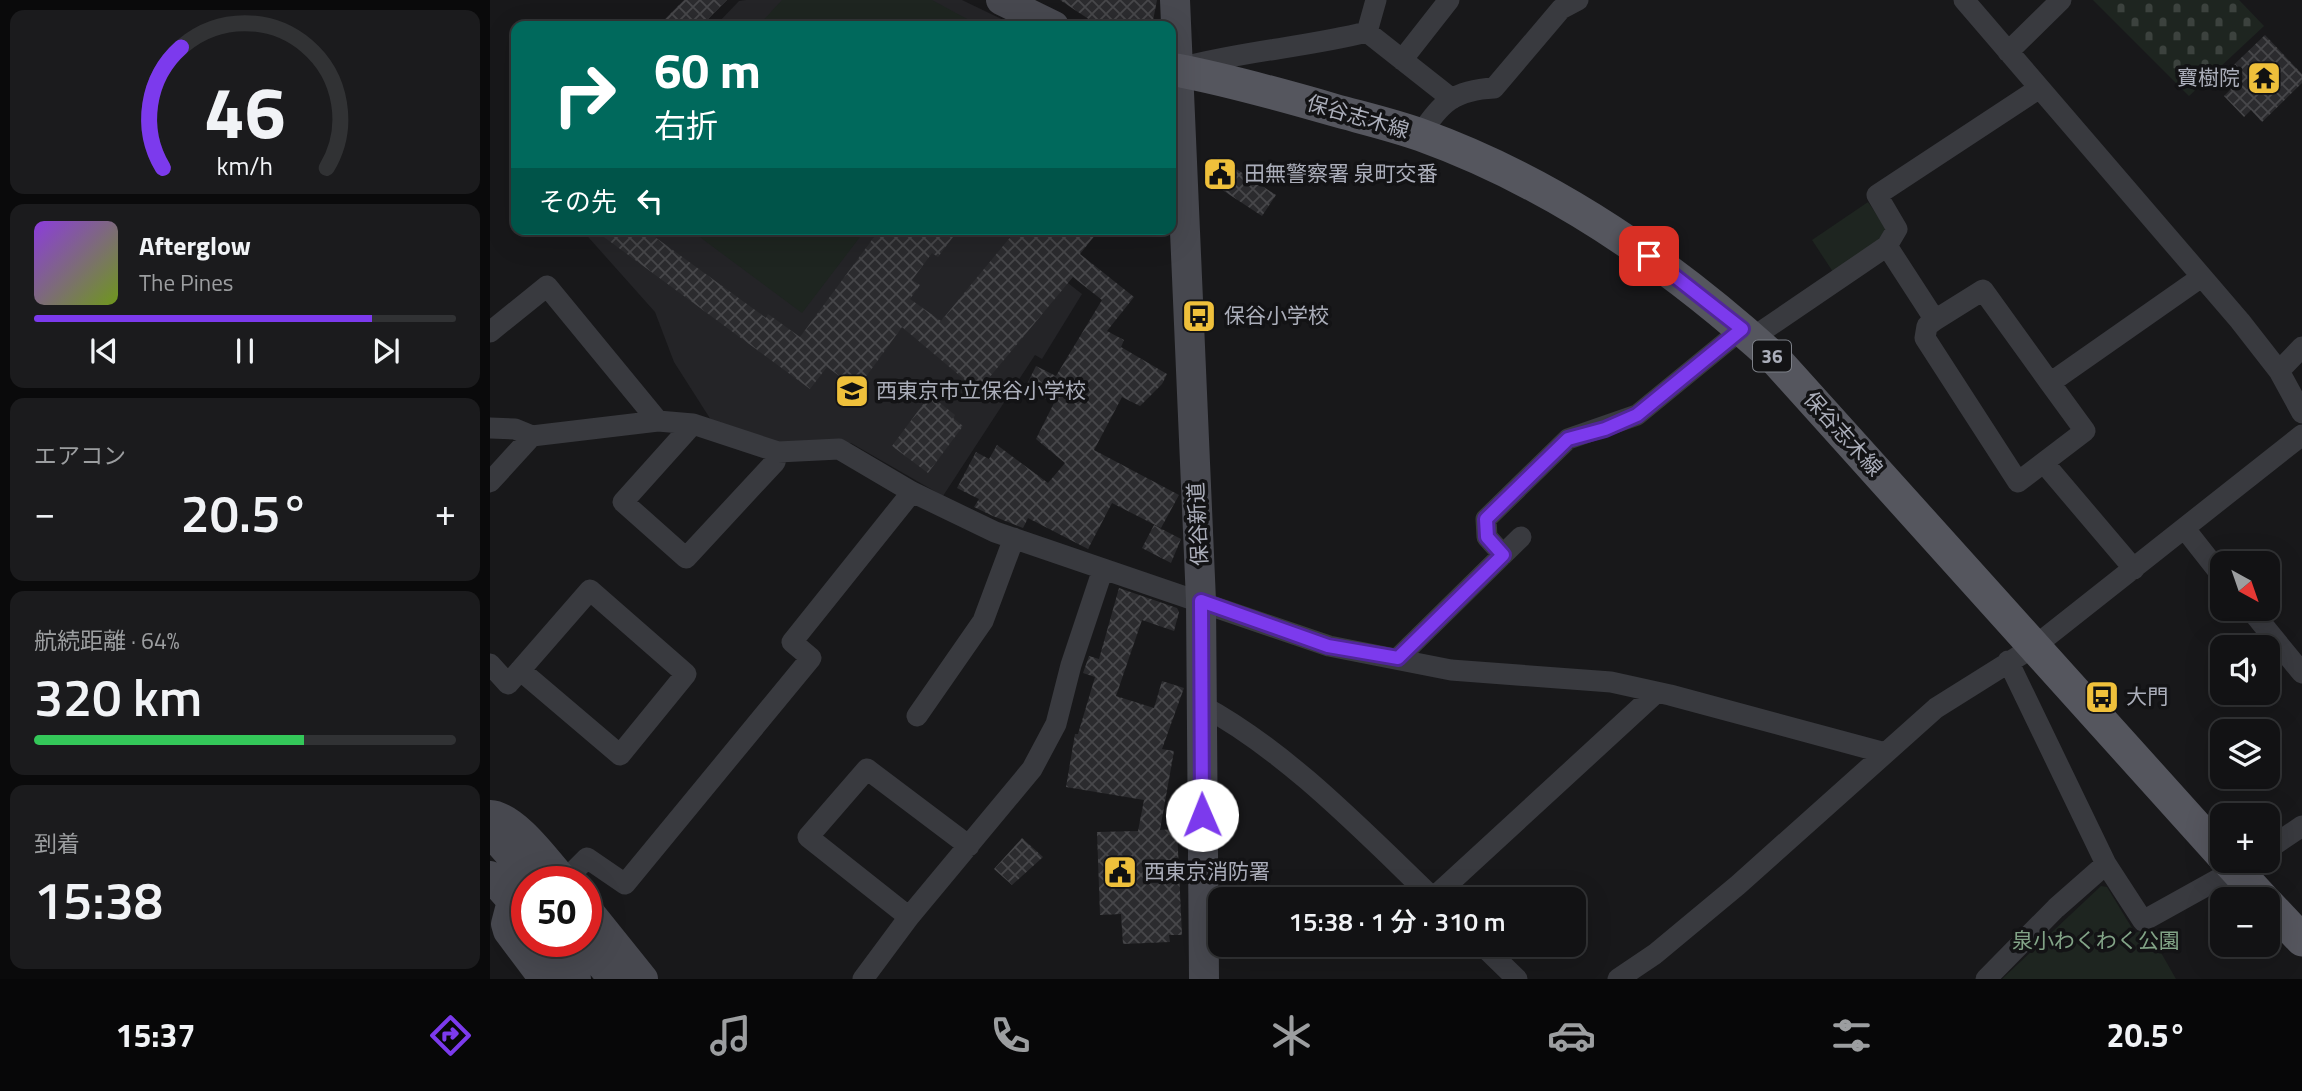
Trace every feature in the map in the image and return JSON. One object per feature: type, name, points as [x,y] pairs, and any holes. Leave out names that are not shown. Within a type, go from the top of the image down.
[{"type":"main road","points":[[1001,0],[1044,21]]},
{"type":"main road","name":"保谷新道","points":[[1174,21],[1175,0]]},
{"type":"main road","name":"保谷志木線","points":[[1176,70],[1223,79],[1420,135],[1491,166],[1599,224],[1659,263],[1776,360],[2022,654],[2210,838]]},
{"type":"main road","name":"保谷新道","points":[[1176,126],[1201,601],[1204,979]]},
{"type":"main road","points":[[490,815],[504,817],[514,825],[551,866]]},
{"type":"main road","points":[[490,832],[511,874]]},
{"type":"main road","name":"保谷志木線","points":[[2243,873],[2254,887]]},
{"type":"main road","points":[[490,876],[511,891]]},
{"type":"main road","points":[[511,917],[506,924],[511,935]]},
{"type":"main road","points":[[2280,917],[2302,940]]},
{"type":"main road","points":[[602,928],[643,979]]},
{"type":"main road","points":[[528,957],[544,979]]},
{"type":"main road","points":[[558,957],[576,979]]},
{"type":"main road","points":[[595,957],[613,979]]},
{"type":"street","points":[[1367,32],[1377,0]]},
{"type":"street","points":[[1402,60],[1449,0]]},
{"type":"street","points":[[1420,135],[1432,117],[1467,89],[1494,88],[1561,9],[1578,0]]},
{"type":"street","points":[[1964,0],[2279,371],[2302,413]]},
{"type":"street","points":[[2008,52],[2061,0]]},
{"type":"street","points":[[1176,68],[1221,57],[1279,51],[1367,32]]},
{"type":"street","points":[[1367,32],[1452,99]]},
{"type":"street","points":[[1503,555],[1487,537],[1486,519],[1568,439],[1605,429],[1637,415],[1747,334],[1888,246],[1898,229],[1877,195],[2038,89]]},
{"type":"street","points":[[1888,246],[1935,320]]},
{"type":"street","points":[[2050,383],[2200,278]]},
{"type":"street","points":[[490,332],[547,286],[658,421]]},
{"type":"street","points":[[1983,290],[2050,383],[2085,431],[2018,482],[1925,338],[1927,326],[1983,290]]},
{"type":"street","points":[[2279,371],[2302,347]]},
{"type":"street","points":[[490,428],[515,429],[532,436],[658,421],[693,424],[778,452],[838,449],[944,509],[1014,538],[1328,646],[1451,670],[1611,682],[1885,753]]},
{"type":"street","points":[[693,424],[623,502],[686,558],[775,462],[778,452]]},
{"type":"street","points":[[1618,979],[1655,954],[1738,886],[1936,708],[2022,654],[2302,435]]},
{"type":"street","points":[[490,482],[532,436]]},
{"type":"street","points":[[2043,463],[2134,569]]},
{"type":"street","points":[[602,868],[625,884],[811,658],[792,642],[912,492]]},
{"type":"street","points":[[2185,529],[2210,561]]},
{"type":"street","points":[[1398,658],[1521,537]]},
{"type":"street","points":[[917,716],[983,621],[1014,538]]},
{"type":"street","points":[[863,979],[909,917],[1032,769],[1056,724],[1103,569]]},
{"type":"street","points":[[490,664],[508,684],[520,670],[590,590],[686,674],[620,755],[520,670]]},
{"type":"street","points":[[2260,621],[2302,673]]},
{"type":"street","points":[[2022,654],[2106,864],[2143,921],[2216,873]]},
{"type":"street","points":[[1447,887],[1657,692]]},
{"type":"street","points":[[1201,705],[1237,724],[1337,808],[1421,887]]},
{"type":"street","points":[[909,917],[807,837],[867,769],[969,846]]},
{"type":"street","points":[[2280,841],[2302,826]]},
{"type":"street","points":[[579,866],[587,858],[599,866]]},
{"type":"street","points":[[1986,979],[2056,908],[2106,864]]},
{"type":"street","points":[[1494,957],[1517,979]]},
{"type":"shaded area","points":[[962,0],[1006,21],[720,21],[739,1]]},
{"type":"shaded area","name":"西東京市立保谷小学校","points":[[586,235],[1007,235],[1082,294],[1042,359],[1035,355],[943,496],[851,443],[782,445],[711,420],[674,362],[655,312]]},
{"type":"green space","points":[[782,0],[932,0],[971,21],[763,21]]},
{"type":"green space","points":[[2093,0],[2239,0],[2264,26],[2189,96]]},
{"type":"green space","points":[[1868,202],[1886,228],[1882,239],[1833,272],[1812,240]]},
{"type":"green space","points":[[697,235],[861,235],[802,313]]},
{"type":"green space","name":"泉小わくわく公園","points":[[2101,886],[2107,887],[2135,933],[2147,928],[2176,979],[2002,979]]},
{"type":"building","points":[[684,0],[727,0],[706,21],[663,21]]},
{"type":"building","points":[[1060,0],[1157,0],[1153,21],[1092,21]]},
{"type":"building","points":[[2265,35],[2302,74],[2302,83],[2262,122],[2251,110],[2244,117],[2224,96],[2231,89],[2220,78]]},
{"type":"building","points":[[1218,157],[1276,195],[1262,216],[1204,178]]},
{"type":"building","points":[[601,235],[652,235],[766,318],[768,314],[800,337],[876,235],[954,235],[938,257],[932,253],[912,280],[920,285],[910,299],[941,321],[1012,235],[1095,235],[1080,254],[1134,297],[1107,331],[1124,340],[1121,347],[1167,374],[1162,384],[1140,406],[1122,397],[1094,450],[1179,495],[1161,528],[1112,503],[1088,549],[1028,518],[1023,528],[993,516],[974,507],[979,499],[957,488],[976,452],[989,459],[997,445],[1048,483],[1065,463],[1036,439],[1054,403],[1025,388],[1036,366],[1056,376],[1102,300],[1073,277],[978,391],[902,327],[857,389],[827,367],[810,389]]},
{"type":"building","points":[[930,395],[955,415],[953,418],[963,426],[928,473],[892,446]]},
{"type":"building","points":[[1154,525],[1181,539],[1171,563],[1142,548]]},
{"type":"building","points":[[1119,588],[1177,608],[1179,612],[1174,631],[1142,620],[1116,696],[1154,708],[1162,681],[1184,688],[1162,749],[1174,751],[1160,830],[1177,829],[1182,935],[1169,935],[1170,942],[1123,944],[1121,914],[1100,915],[1097,832],[1138,831],[1144,800],[1066,787],[1075,734],[1078,734],[1095,677],[1083,673],[1089,656],[1099,659]]},
{"type":"building","points":[[1022,838],[1043,857],[1012,885],[994,869]]},
{"type":"place","name":"寶樹院","points":[[2264,78]]},
{"type":"place","name":"田無警察署 泉町交番","points":[[1220,174]]},
{"type":"place","name":"保谷小学校","points":[[1199,316]]},
{"type":"place","name":"西東京市立保谷小学校","points":[[852,391]]},
{"type":"place","name":"大門","points":[[2102,697]]},
{"type":"place","name":"西東京消防署","points":[[1120,872]]},
{"type":"route","points":[[1202,815],[1201,601],[1328,646],[1398,658],[1503,555],[1487,537],[1486,519],[1543,461],[1568,439],[1605,429],[1637,415],[1742,329],[1649,256]]}]
